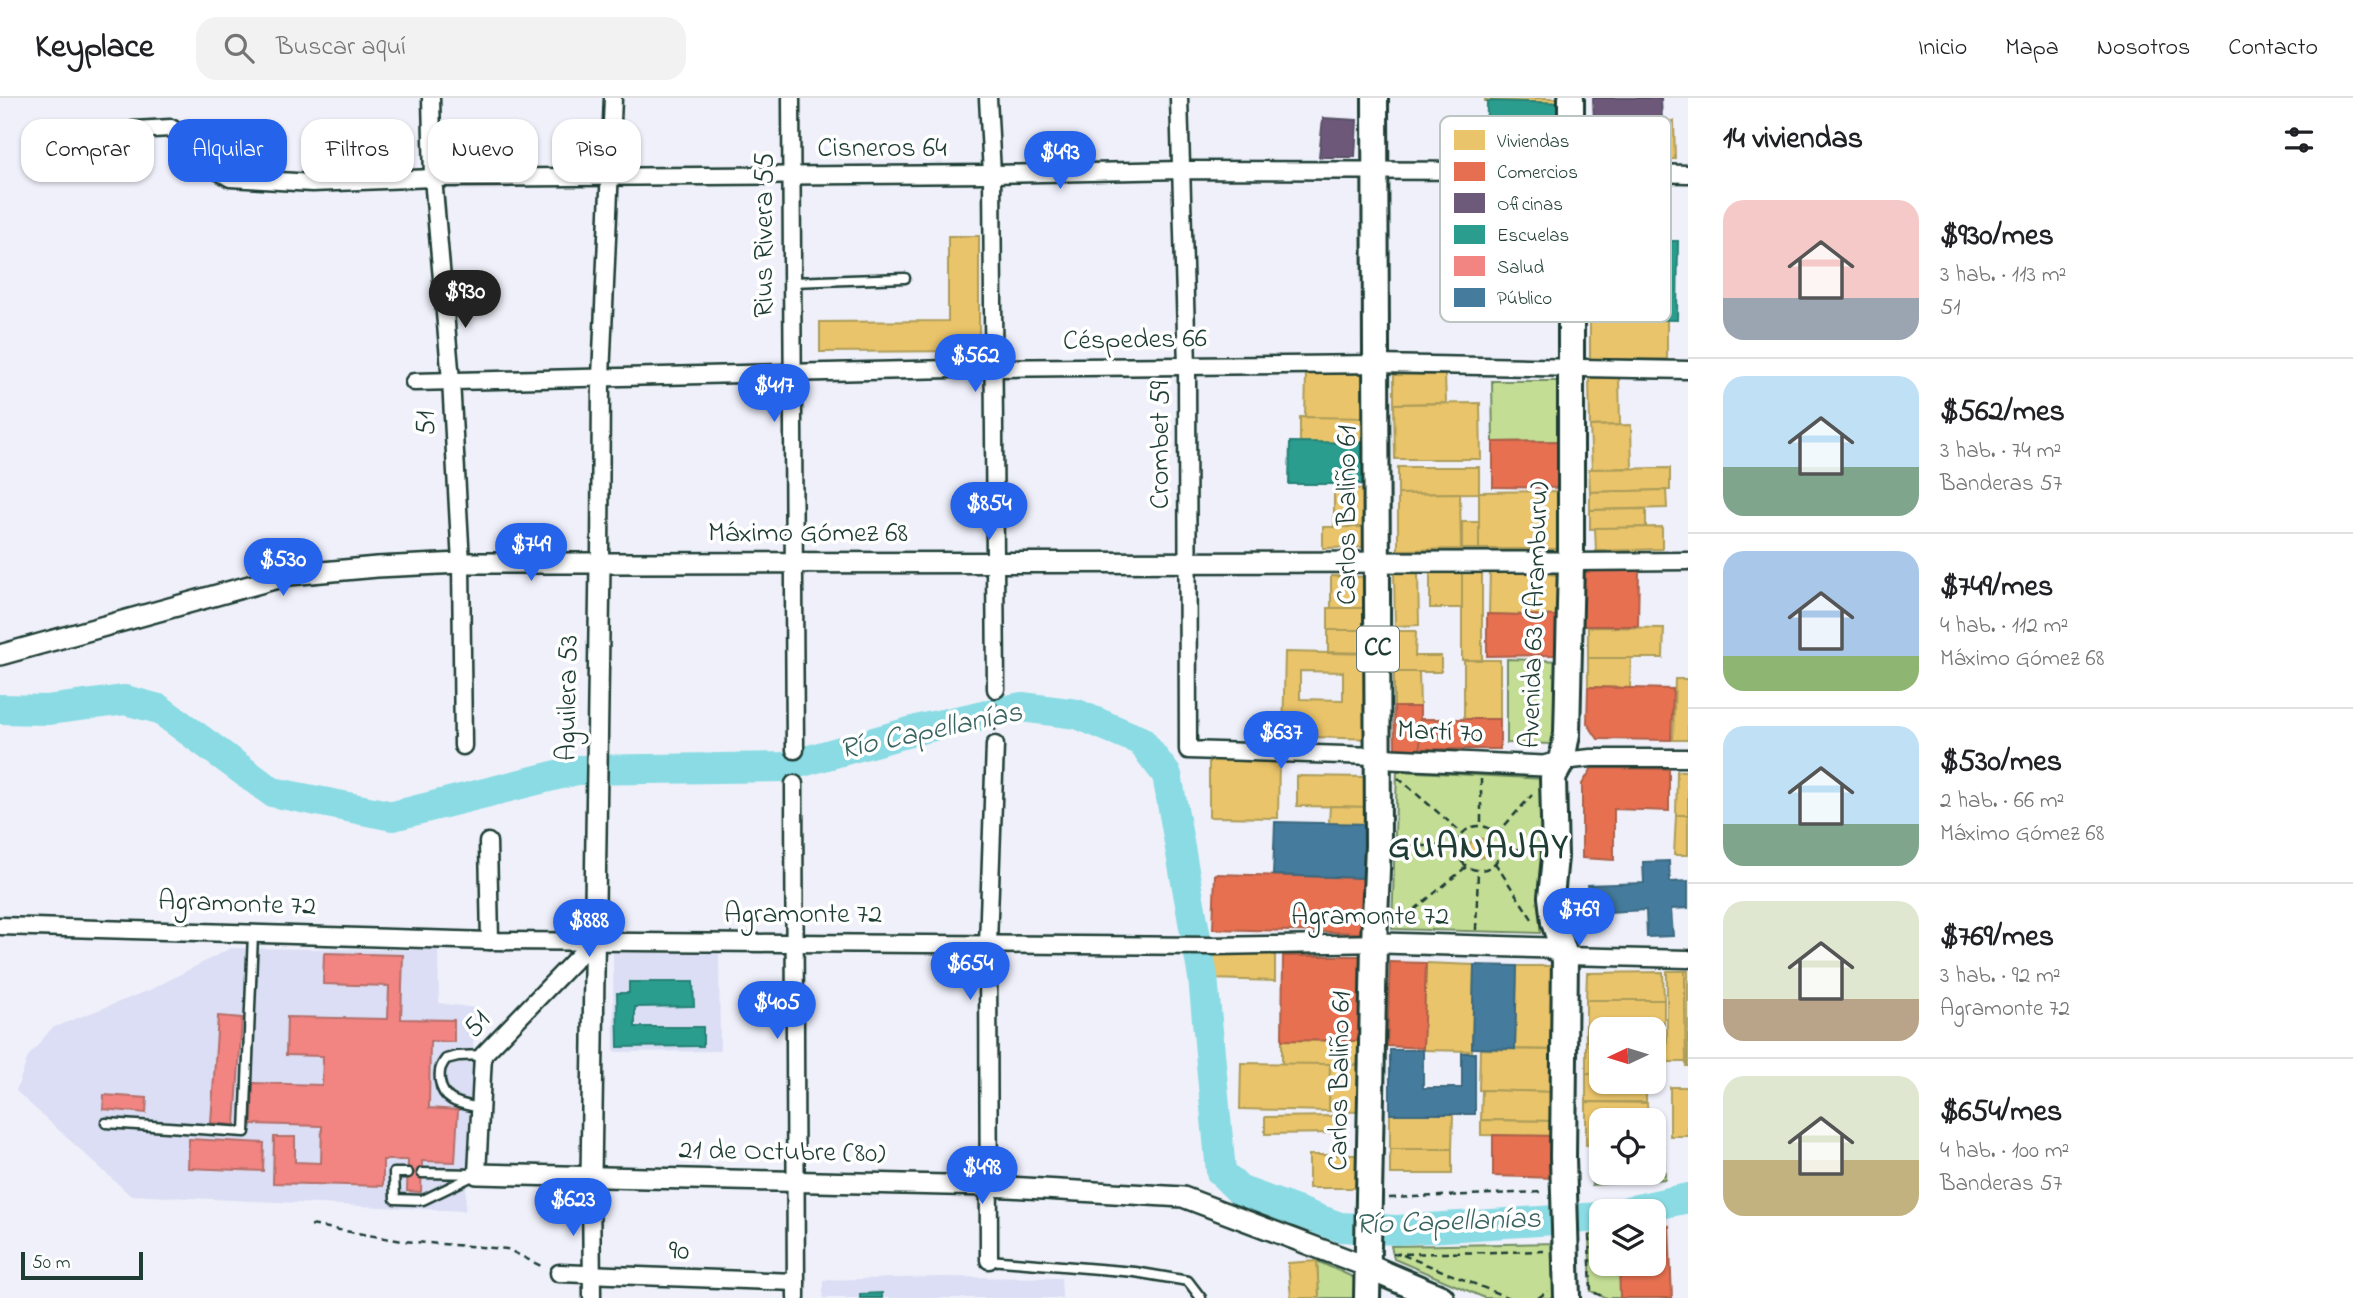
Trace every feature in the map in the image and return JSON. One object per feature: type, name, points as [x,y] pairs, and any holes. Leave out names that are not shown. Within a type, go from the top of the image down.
[{"type":"main road","name":"Carlos Baliño 61","points":[[1367,1298],[1368,1199],[1383,938],[1376,756],[1378,561],[1374,98]]},
{"type":"main road","name":"Avenida 63 (Aramburu)","points":[[1571,98],[1571,116]]},
{"type":"main road","name":"Avenida 63 (Aramburu)","points":[[1561,1292],[1570,1243],[1564,1191],[1557,952],[1543,921],[1551,897],[1555,856],[1553,778],[1562,761],[1567,734],[1571,562],[1571,322]]},
{"type":"main road","points":[[1369,1255],[1441,1298]]},
{"type":"street","name":"51","points":[[431,98],[432,119]]},
{"type":"street","name":"Aguilera 53","points":[[612,119],[613,98]]},
{"type":"street","name":"Rius Rivera 55","points":[[791,98],[795,750]]},
{"type":"street","points":[[988,98],[992,174],[996,689]]},
{"type":"street","name":"Crombet 59","points":[[1179,98],[1187,366],[1188,750]]},
{"type":"street","name":"Cisneros 64","points":[[154,129],[171,128],[200,148],[210,166],[230,178],[312,183],[428,178]]},
{"type":"street","name":"Cisneros 64","points":[[641,175],[791,176],[1181,170],[1440,172]]},
{"type":"street","name":"51","points":[[433,182],[451,380],[461,564],[463,746]]},
{"type":"street","name":"Aguilera 53","points":[[593,1298],[591,1178],[601,377],[611,182]]},
{"type":"street","name":"Céspedes 66","points":[[414,382],[993,368],[1377,364],[1688,370]]},
{"type":"street","name":"Máximo Gómez 68","points":[[0,655],[289,575],[377,567],[793,562],[1688,561]]},
{"type":"street","points":[[989,1260],[988,944],[995,745]]},
{"type":"street","name":"Martí 70","points":[[1188,750],[1376,756],[1391,760],[1544,766],[1591,758],[1688,758]]},
{"type":"street","points":[[794,784],[796,1290]]},
{"type":"street","points":[[488,842],[490,941]]},
{"type":"street","name":"Agramonte 72","points":[[0,926],[490,941],[1214,946],[1383,938],[1688,959]]},
{"type":"street","name":"51","points":[[477,1174],[483,1055],[594,940]]},
{"type":"street","name":"21 de Octubre (80)","points":[[477,1174],[989,1186],[1183,1197],[1369,1255]]},
{"type":"street","name":"90","points":[[559,1273],[796,1290]]},
{"type":"lane","points":[[792,282],[905,278]]},
{"type":"lane","points":[[106,1124],[245,1132],[253,933]]},
{"type":"lane","points":[[480,1108],[454,1102],[446,1097],[442,1091],[439,1069],[446,1059],[483,1055]]},
{"type":"lane","points":[[408,1173],[394,1173],[396,1199],[422,1200],[477,1174]]},
{"type":"lane","points":[[422,1173],[477,1174]]},
{"type":"lane","points":[[989,1260],[1135,1272],[1188,1282],[1201,1298]]},
{"type":"path","points":[[995,745],[996,689]]},
{"type":"path","points":[[1480,775],[1481,825]]},
{"type":"path","points":[[1397,777],[1462,833]]},
{"type":"path","points":[[1497,834],[1538,788]]},
{"type":"path","points":[[1481,825],[1497,834],[1501,849],[1495,863],[1479,870],[1460,861],[1456,846],[1467,828],[1481,825]]},
{"type":"path","points":[[1391,846],[1456,846]]},
{"type":"path","points":[[1501,849],[1543,851]]},
{"type":"path","points":[[1495,863],[1543,921]]},
{"type":"path","points":[[1383,938],[1466,866]]},
{"type":"path","points":[[1476,945],[1479,870]]},
{"type":"path","points":[[1368,1199],[1564,1191]]},
{"type":"path","points":[[311,1226],[402,1241],[507,1249],[559,1273]]},
{"type":"path","points":[[1509,1298],[1400,1254],[1570,1243],[1591,1291],[1606,1298]]},
{"type":"path","points":[[1538,1298],[1561,1292]]},
{"type":"shaded area","points":[[231,948],[438,950],[439,1003],[475,1008],[465,1211],[130,1195],[16,1091],[28,1057],[52,1028],[150,990]]},
{"type":"shaded area","points":[[719,952],[720,1051],[614,1052],[613,953]]},
{"type":"shaded area","points":[[1061,1278],[1062,1298],[823,1298],[823,1280]]},
{"type":"green space","points":[[1492,381],[1564,381],[1565,441],[1493,442]]},
{"type":"green space","points":[[1507,659],[1563,661],[1557,744],[1507,743]]},
{"type":"green space","points":[[1397,771],[1546,779],[1540,933],[1392,929]]},
{"type":"green space","points":[[1562,1243],[1563,1293],[1554,1298],[1485,1298],[1394,1259],[1391,1246]]},
{"type":"green space","points":[[1317,1261],[1355,1278],[1356,1298],[1319,1298]]},
{"type":"green space","points":[[1590,1276],[1620,1276],[1621,1298],[1606,1298],[1591,1291]]},
{"type":"building: Viviendas","points":[[1485,98],[1569,98],[1569,103],[1485,101]]},
{"type":"building: Viviendas","points":[[1671,121],[1674,121],[1675,159],[1671,159]]},
{"type":"building: Viviendas","points":[[948,236],[979,236],[979,351],[820,352],[820,322],[948,321]]},
{"type":"building: Viviendas","points":[[1590,322],[1667,322],[1667,359],[1590,359]]},
{"type":"building: Viviendas","points":[[1306,374],[1373,374],[1373,418],[1305,418]]},
{"type":"building: Viviendas","points":[[1394,375],[1445,375],[1446,403],[1394,404]]},
{"type":"building: Viviendas","points":[[1619,377],[1620,425],[1590,426],[1589,378]]},
{"type":"building: Viviendas","points":[[1480,403],[1481,459],[1395,459],[1394,404]]},
{"type":"building: Viviendas","points":[[1300,417],[1373,418],[1373,443],[1300,442]]},
{"type":"building: Viviendas","points":[[1631,425],[1632,468],[1592,469],[1590,426]]},
{"type":"building: Viviendas","points":[[1398,467],[1479,467],[1479,493],[1398,494]]},
{"type":"building: Viviendas","points":[[1670,468],[1670,490],[1590,492],[1589,469]]},
{"type":"building: Viviendas","points":[[1334,489],[1372,489],[1372,527],[1334,527]]},
{"type":"building: Viviendas","points":[[1666,490],[1667,508],[1590,510],[1590,492]]},
{"type":"building: Viviendas","points":[[1563,491],[1563,549],[1479,549],[1479,492]]},
{"type":"building: Viviendas","points":[[1460,493],[1461,549],[1398,550],[1398,494]]},
{"type":"building: Viviendas","points":[[1646,509],[1646,527],[1590,529],[1590,510]]},
{"type":"building: Viviendas","points":[[1462,522],[1479,522],[1479,549],[1462,549]]},
{"type":"building: Viviendas","points":[[1323,527],[1374,527],[1374,547],[1323,548]]},
{"type":"building: Viviendas","points":[[1662,527],[1662,549],[1596,551],[1595,528]]},
{"type":"building: Viviendas","points":[[1490,570],[1558,575],[1557,616],[1489,614]]},
{"type":"building: Viviendas","points":[[1430,571],[1462,572],[1462,608],[1430,608]]},
{"type":"building: Viviendas","points":[[1462,572],[1482,572],[1482,660],[1462,660]]},
{"type":"building: Viviendas","points":[[1394,573],[1418,573],[1419,625],[1395,626]]},
{"type":"building: Viviendas","points":[[1331,576],[1374,577],[1374,608],[1331,608]]},
{"type":"building: Viviendas","points":[[1328,608],[1374,608],[1374,630],[1328,630]]},
{"type":"building: Viviendas","points":[[1588,627],[1664,628],[1663,658],[1588,658]]},
{"type":"building: Viviendas","points":[[1328,630],[1374,630],[1374,653],[1328,652]]},
{"type":"building: Viviendas","points":[[1394,631],[1416,631],[1415,656],[1441,656],[1441,672],[1394,672]]},
{"type":"building: Viviendas","points":[[1285,652],[1374,654],[1372,739],[1283,736]],"holes":[[[1300,671],[1343,672],[1343,700],[1300,699]]]},
{"type":"building: Viviendas","points":[[1588,658],[1631,658],[1630,688],[1588,687]]},
{"type":"building: Viviendas","points":[[1464,660],[1500,660],[1500,719],[1464,719]]},
{"type":"building: Viviendas","points":[[1394,672],[1419,672],[1420,707],[1394,707]]},
{"type":"building: Viviendas","points":[[1675,679],[1688,679],[1688,740],[1673,740]]},
{"type":"building: Viviendas","points":[[1209,760],[1279,760],[1278,818],[1209,817]]},
{"type":"building: Viviendas","points":[[1677,771],[1688,771],[1688,815],[1676,815]]},
{"type":"building: Viviendas","points":[[1297,776],[1369,777],[1368,807],[1297,806]]},
{"type":"building: Viviendas","points":[[1330,806],[1368,807],[1367,824],[1329,823]]},
{"type":"building: Viviendas","points":[[1676,815],[1688,815],[1688,855],[1674,855]]},
{"type":"building: Viviendas","points":[[1475,838],[1483,838],[1489,848],[1483,858],[1475,858],[1469,852],[1469,844]]},
{"type":"building: Viviendas","points":[[1212,952],[1275,954],[1275,981],[1211,979]]},
{"type":"building: Viviendas","points":[[1426,963],[1474,965],[1472,1051],[1423,1050]]},
{"type":"building: Viviendas","points":[[1517,966],[1554,966],[1557,1050],[1515,1049]]},
{"type":"building: Viviendas","points":[[1667,971],[1685,971],[1686,1062],[1667,1062]]},
{"type":"building: Viviendas","points":[[1685,971],[1688,971],[1688,1066],[1686,1066]]},
{"type":"building: Viviendas","points":[[1663,972],[1664,1000],[1586,1000],[1587,973]]},
{"type":"building: Viviendas","points":[[1586,1000],[1664,1000],[1664,1017],[1589,1017],[1589,1024],[1586,1024]]},
{"type":"building: Viviendas","points":[[1586,1024],[1589,1024],[1589,1041],[1586,1041]]},
{"type":"building: Viviendas","points":[[1282,1040],[1360,1041],[1360,1065],[1282,1064]]},
{"type":"building: Viviendas","points":[[1586,1041],[1589,1041],[1589,1073],[1586,1073]]},
{"type":"building: Viviendas","points":[[1480,1049],[1557,1050],[1557,1092],[1479,1090]]},
{"type":"building: Viviendas","points":[[1241,1063],[1330,1064],[1329,1111],[1240,1109]]},
{"type":"building: Viviendas","points":[[1330,1064],[1360,1065],[1359,1112],[1329,1111]]},
{"type":"building: Viviendas","points":[[1586,1073],[1589,1073],[1589,1094],[1646,1094],[1646,1102],[1586,1102]]},
{"type":"building: Viviendas","points":[[1670,1087],[1688,1087],[1688,1136],[1670,1136]]},
{"type":"building: Viviendas","points":[[1482,1090],[1557,1092],[1556,1121],[1481,1120]]},
{"type":"building: Viviendas","points":[[1586,1102],[1647,1103],[1647,1108],[1589,1108],[1589,1145],[1586,1145]]},
{"type":"building: Viviendas","points":[[1390,1114],[1453,1114],[1452,1149],[1390,1149]]},
{"type":"building: Viviendas","points":[[1337,1116],[1338,1133],[1265,1134],[1265,1117]]},
{"type":"building: Viviendas","points":[[1481,1120],[1556,1121],[1556,1136],[1481,1135]]},
{"type":"building: Viviendas","points":[[1390,1149],[1452,1149],[1452,1174],[1390,1174]]},
{"type":"building: Viviendas","points":[[1309,1155],[1363,1155],[1362,1188],[1309,1188]]},
{"type":"building: Viviendas","points":[[1317,1261],[1319,1298],[1291,1298],[1288,1263]]},
{"type":"building: Comercios","points":[[1565,441],[1565,488],[1493,487],[1493,442]]},
{"type":"building: Comercios","points":[[1579,569],[1639,570],[1638,626],[1578,626]]},
{"type":"building: Comercios","points":[[1487,614],[1557,616],[1555,655],[1487,656]]},
{"type":"building: Comercios","points":[[1588,687],[1673,689],[1671,740],[1598,739],[1587,723]]},
{"type":"building: Comercios","points":[[1394,707],[1420,707],[1420,749],[1395,749]]},
{"type":"building: Comercios","points":[[1420,719],[1500,719],[1500,749],[1420,749]]},
{"type":"building: Comercios","points":[[1592,768],[1669,769],[1669,811],[1614,809],[1614,860],[1582,858],[1582,784]]},
{"type":"building: Comercios","points":[[1215,874],[1366,878],[1365,933],[1213,929]]},
{"type":"building: Comercios","points":[[1283,956],[1361,956],[1360,1041],[1282,1040]]},
{"type":"building: Comercios","points":[[1390,962],[1426,963],[1423,1048],[1387,1046]]},
{"type":"building: Comercios","points":[[1493,1135],[1556,1136],[1555,1178],[1493,1176]]},
{"type":"building: Comercios","points":[[1666,1226],[1669,1226],[1672,1298],[1620,1298],[1619,1276],[1666,1276]]},
{"type":"building: Oficinas","points":[[1593,98],[1661,98],[1662,116],[1594,116]]},
{"type":"building: Oficinas","points":[[1323,118],[1357,120],[1355,157],[1319,157]]},
{"type":"building: Escuelas","points":[[1487,101],[1569,103],[1569,116],[1487,116]]},
{"type":"building: Escuelas","points":[[1671,241],[1678,241],[1677,320],[1671,320]]},
{"type":"building: Escuelas","points":[[1290,442],[1373,443],[1373,484],[1289,484]]},
{"type":"building: Escuelas","points":[[629,982],[693,982],[694,1006],[635,1007],[635,1027],[703,1027],[703,1046],[618,1047],[617,993],[629,993]]},
{"type":"building: Escuelas","points":[[882,1293],[882,1298],[860,1298],[860,1294]]},
{"type":"building: Salud","points":[[324,953],[403,955],[401,1019],[454,1020],[454,1042],[430,1041],[429,1108],[458,1110],[455,1162],[422,1161],[421,1192],[407,1191],[408,1160],[383,1160],[383,1186],[273,1183],[274,1137],[295,1137],[295,1162],[321,1163],[322,1126],[252,1124],[253,1083],[322,1085],[323,1056],[286,1055],[287,1017],[388,1019],[389,986],[323,984]]},
{"type":"building: Salud","points":[[218,1016],[242,1018],[235,1125],[211,1123]]},
{"type":"building: Salud","points":[[104,1095],[147,1098],[146,1113],[103,1109]]},
{"type":"building: Salud","points":[[189,1139],[264,1143],[263,1171],[188,1168]]},
{"type":"building: Público","points":[[1275,822],[1367,824],[1366,878],[1273,875]]},
{"type":"building: Público","points":[[1669,861],[1670,882],[1688,881],[1688,908],[1671,909],[1673,936],[1647,937],[1646,910],[1589,913],[1588,885],[1644,883],[1643,862]]},
{"type":"building: Público","points":[[1474,965],[1517,966],[1515,1049],[1472,1048]]},
{"type":"building: Público","points":[[1390,1050],[1423,1050],[1423,1088],[1462,1088],[1462,1053],[1475,1053],[1475,1114],[1390,1114]]},
{"type":"waterway","name":"Río Capellanías","points":[[0,709],[47,710],[125,700],[159,709],[272,792],[393,816],[577,770],[784,767],[924,728],[1022,707],[1077,714],[1141,741],[1167,775],[1203,977],[1221,1172],[1239,1190],[1340,1227],[1397,1230],[1589,1218]]},
{"type":"waterway","name":"Río Capellanías","points":[[1666,1203],[1688,1198]]},
{"type":"district","name":"GUANAJAY","points":[[1479,848]]}]
